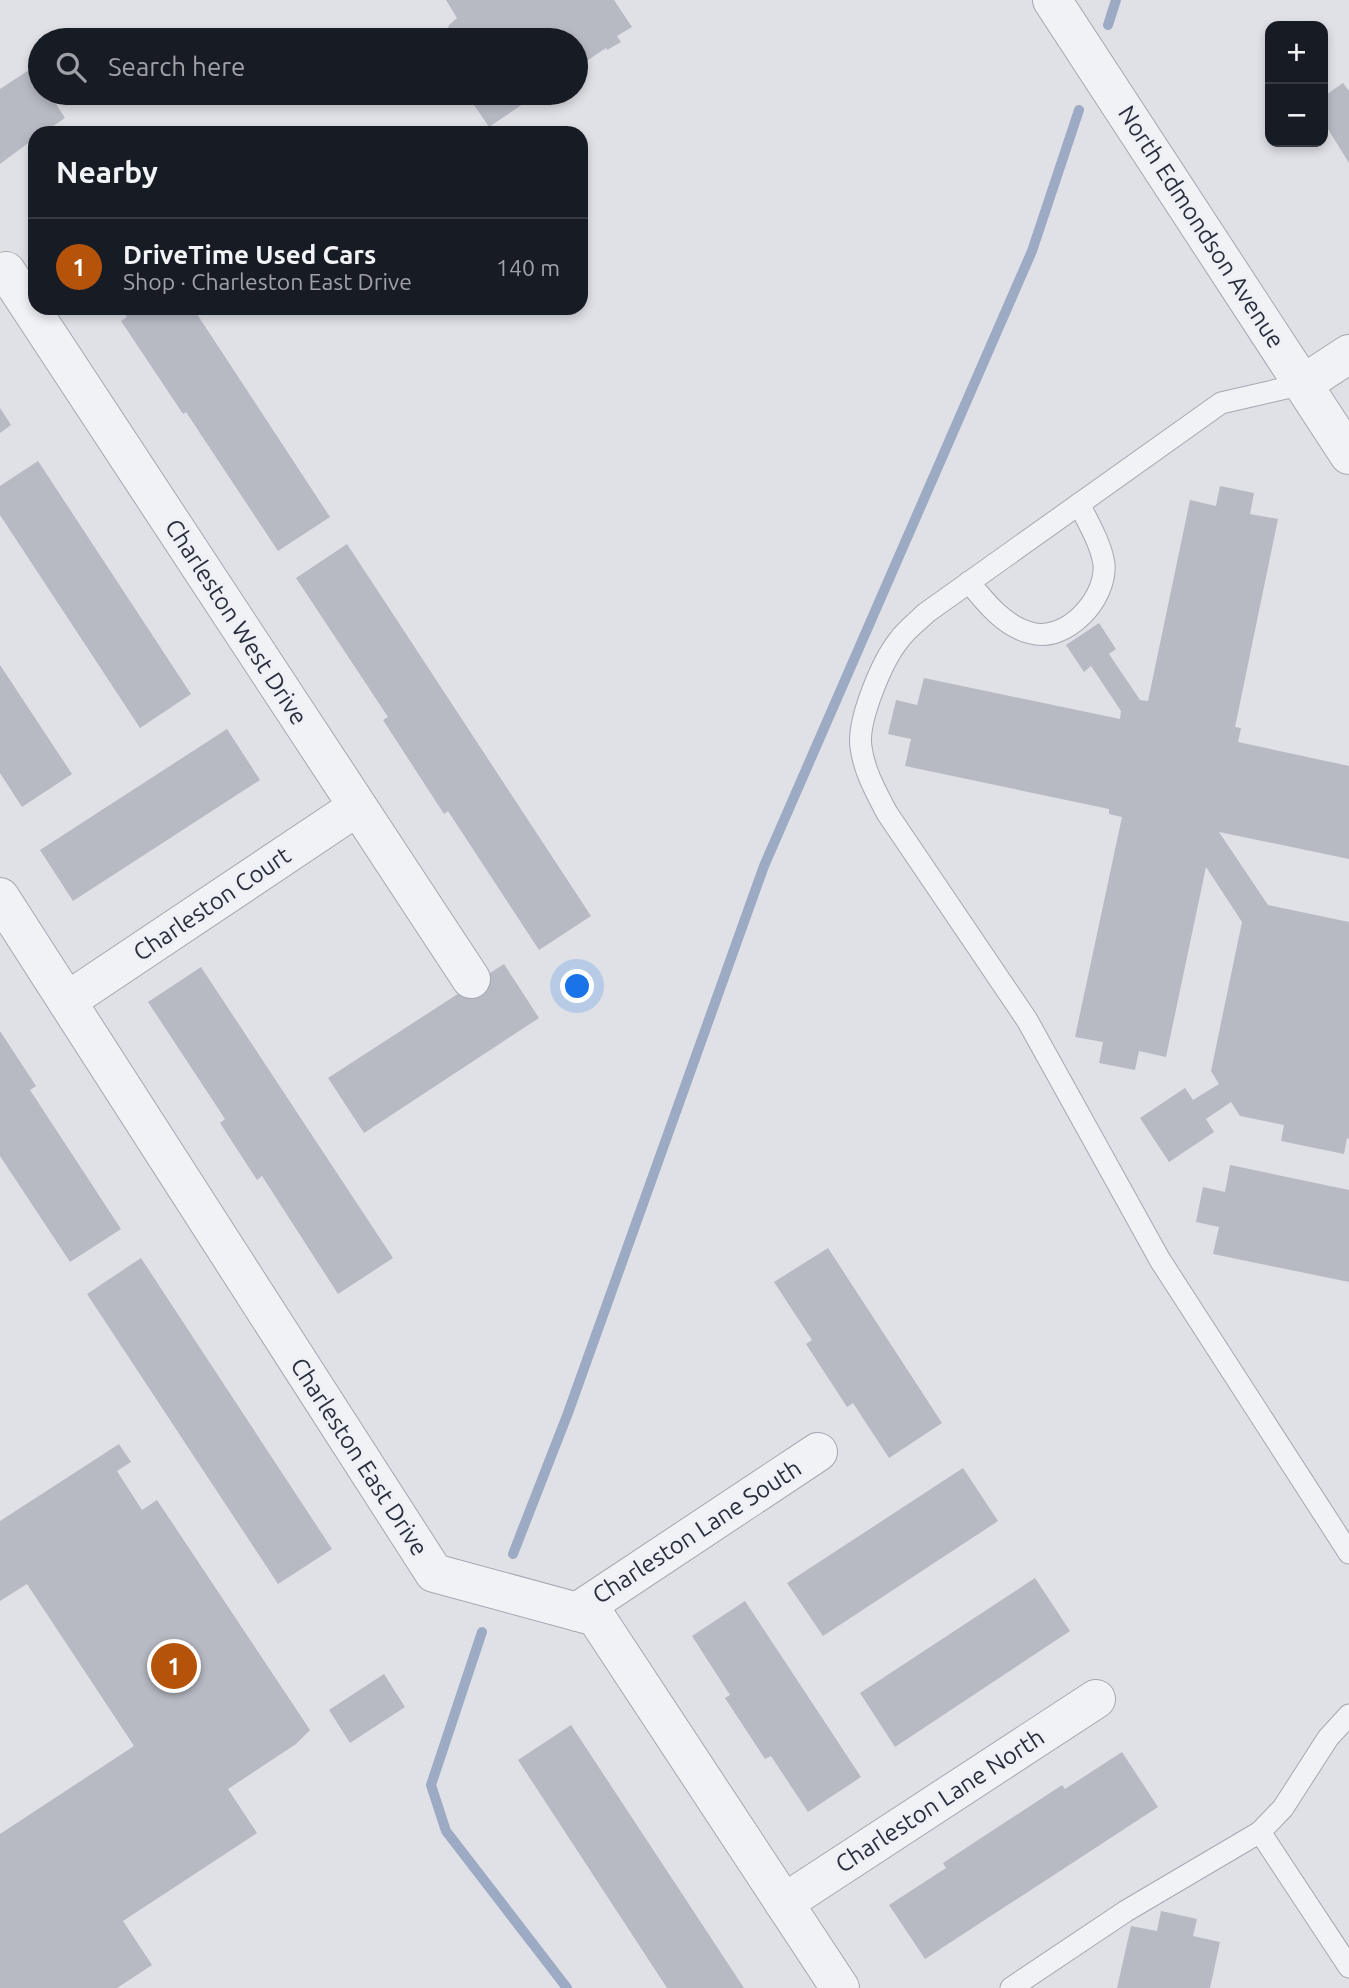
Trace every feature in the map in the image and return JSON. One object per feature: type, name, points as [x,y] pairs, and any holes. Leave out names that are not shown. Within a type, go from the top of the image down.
[{"type":"street","name":"North Edmondson Avenue","points":[[1052,0],[1349,455]]},
{"type":"street","name":"Charleston West Drive","points":[[0,275],[6,271],[28,305]]},
{"type":"street","name":"Charleston West Drive","points":[[35,315],[471,979]]},
{"type":"street","points":[[1303,384],[1349,354]]},
{"type":"street","name":"Charleston Court","points":[[67,1000],[357,807]]},
{"type":"street","name":"Charleston East Drive","points":[[0,897],[434,1573],[596,1617],[839,1988]]},
{"type":"street","name":"Charleston Lane South","points":[[577,1612],[818,1452]]},
{"type":"street","name":"Charleston Lane North","points":[[784,1903],[1096,1699]]},
{"type":"lane","points":[[1303,384],[1221,403],[926,613],[899,640],[881,671],[867,706],[860,745],[870,780],[907,844],[1027,1020],[1160,1260],[1349,1553]]},
{"type":"lane","points":[[969,582],[1003,619],[1032,634],[1048,635],[1069,625],[1087,611],[1098,595],[1103,579],[1104,563],[1079,504]]},
{"type":"lane","points":[[1012,1988],[1126,1911],[1259,1832],[1283,1808],[1328,1738],[1349,1715]]},
{"type":"lane","points":[[1259,1832],[1349,1968]]},
{"type":"building","points":[[446,0],[614,0],[632,27],[617,36],[621,42],[588,60],[588,28],[448,28],[457,18]]},
{"type":"building","points":[[28,71],[28,105],[57,105],[65,118],[53,126],[28,126],[28,143],[0,164],[0,89]]},
{"type":"building","points":[[1343,83],[1349,91],[1349,163],[1328,129],[1328,94]]},
{"type":"building","points":[[474,105],[521,105],[490,126]]},
{"type":"building","points":[[126,315],[198,315],[330,517],[278,551],[186,412],[183,414],[121,321],[127,317]]},
{"type":"building","points":[[0,408],[11,425],[0,433]]},
{"type":"building","points":[[38,461],[191,694],[140,728],[0,515],[0,486]]},
{"type":"building","points":[[1220,486],[1254,493],[1250,514],[1278,519],[1235,727],[1241,728],[1238,742],[1349,766],[1349,859],[1219,832],[1268,905],[1349,922],[1349,1139],[1347,1138],[1344,1154],[1281,1141],[1284,1125],[1240,1116],[1231,1102],[1206,1119],[1214,1132],[1169,1162],[1140,1118],[1185,1088],[1193,1100],[1219,1084],[1211,1071],[1242,922],[1206,867],[1166,1057],[1139,1051],[1135,1070],[1099,1063],[1103,1042],[1075,1037],[1122,817],[1109,814],[1109,809],[905,766],[911,739],[888,734],[896,700],[917,705],[924,678],[1120,719],[1121,711],[1091,666],[1084,672],[1066,645],[1099,623],[1116,649],[1109,654],[1140,700],[1148,701],[1190,500],[1216,506]]},
{"type":"building","points":[[347,544],[591,916],[539,950],[448,811],[444,814],[383,720],[388,717],[296,578]]},
{"type":"building","points":[[0,665],[72,774],[22,807],[0,773]]},
{"type":"building","points":[[227,729],[260,780],[73,901],[40,850]]},
{"type":"building","points":[[504,964],[539,1018],[364,1133],[328,1078]]},
{"type":"building","points":[[201,967],[393,1258],[338,1294],[262,1176],[257,1180],[220,1123],[225,1119],[148,1002]]},
{"type":"building","points":[[0,1031],[36,1086],[30,1090],[121,1229],[70,1262],[0,1156]]},
{"type":"building","points":[[1230,1165],[1349,1190],[1349,1282],[1213,1254],[1219,1227],[1196,1222],[1203,1187],[1225,1192]]},
{"type":"building","points":[[828,1248],[942,1423],[889,1458],[853,1403],[847,1407],[806,1344],[812,1340],[774,1282]]},
{"type":"building","points":[[141,1258],[332,1549],[278,1584],[87,1294]]},
{"type":"building","points":[[119,1444],[131,1462],[117,1471],[142,1510],[157,1500],[310,1730],[296,1744],[228,1789],[257,1833],[123,1921],[152,1965],[117,1988],[0,1988],[0,1834],[134,1746],[27,1584],[0,1601],[0,1521]]},
{"type":"building","points":[[963,1468],[998,1521],[823,1636],[787,1583]]},
{"type":"building","points":[[1035,1578],[1070,1631],[895,1747],[860,1693]]},
{"type":"building","points":[[745,1601],[861,1777],[808,1812],[771,1756],[765,1759],[725,1698],[730,1695],[692,1636]]},
{"type":"building","points":[[384,1674],[405,1707],[350,1743],[329,1710]]},
{"type":"building","points":[[571,1725],[744,1988],[667,1988],[518,1760]]},
{"type":"building","points":[[1122,1752],[1158,1807],[925,1959],[889,1905],[946,1868],[943,1863],[1062,1785],[1065,1789]]},
{"type":"building","points":[[1161,1911],[1197,1919],[1193,1936],[1220,1942],[1210,1988],[1117,1988],[1131,1926],[1157,1931]]},
{"type":"waterway","points":[[1108,25],[1116,0]]},
{"type":"waterway","points":[[513,1554],[568,1413],[764,866],[1032,251],[1079,110]]},
{"type":"waterway","points":[[482,1632],[431,1785],[446,1831],[567,1988]]},
{"type":"place","name":"DriveTime Used Cars","points":[[174,1666]]}]
